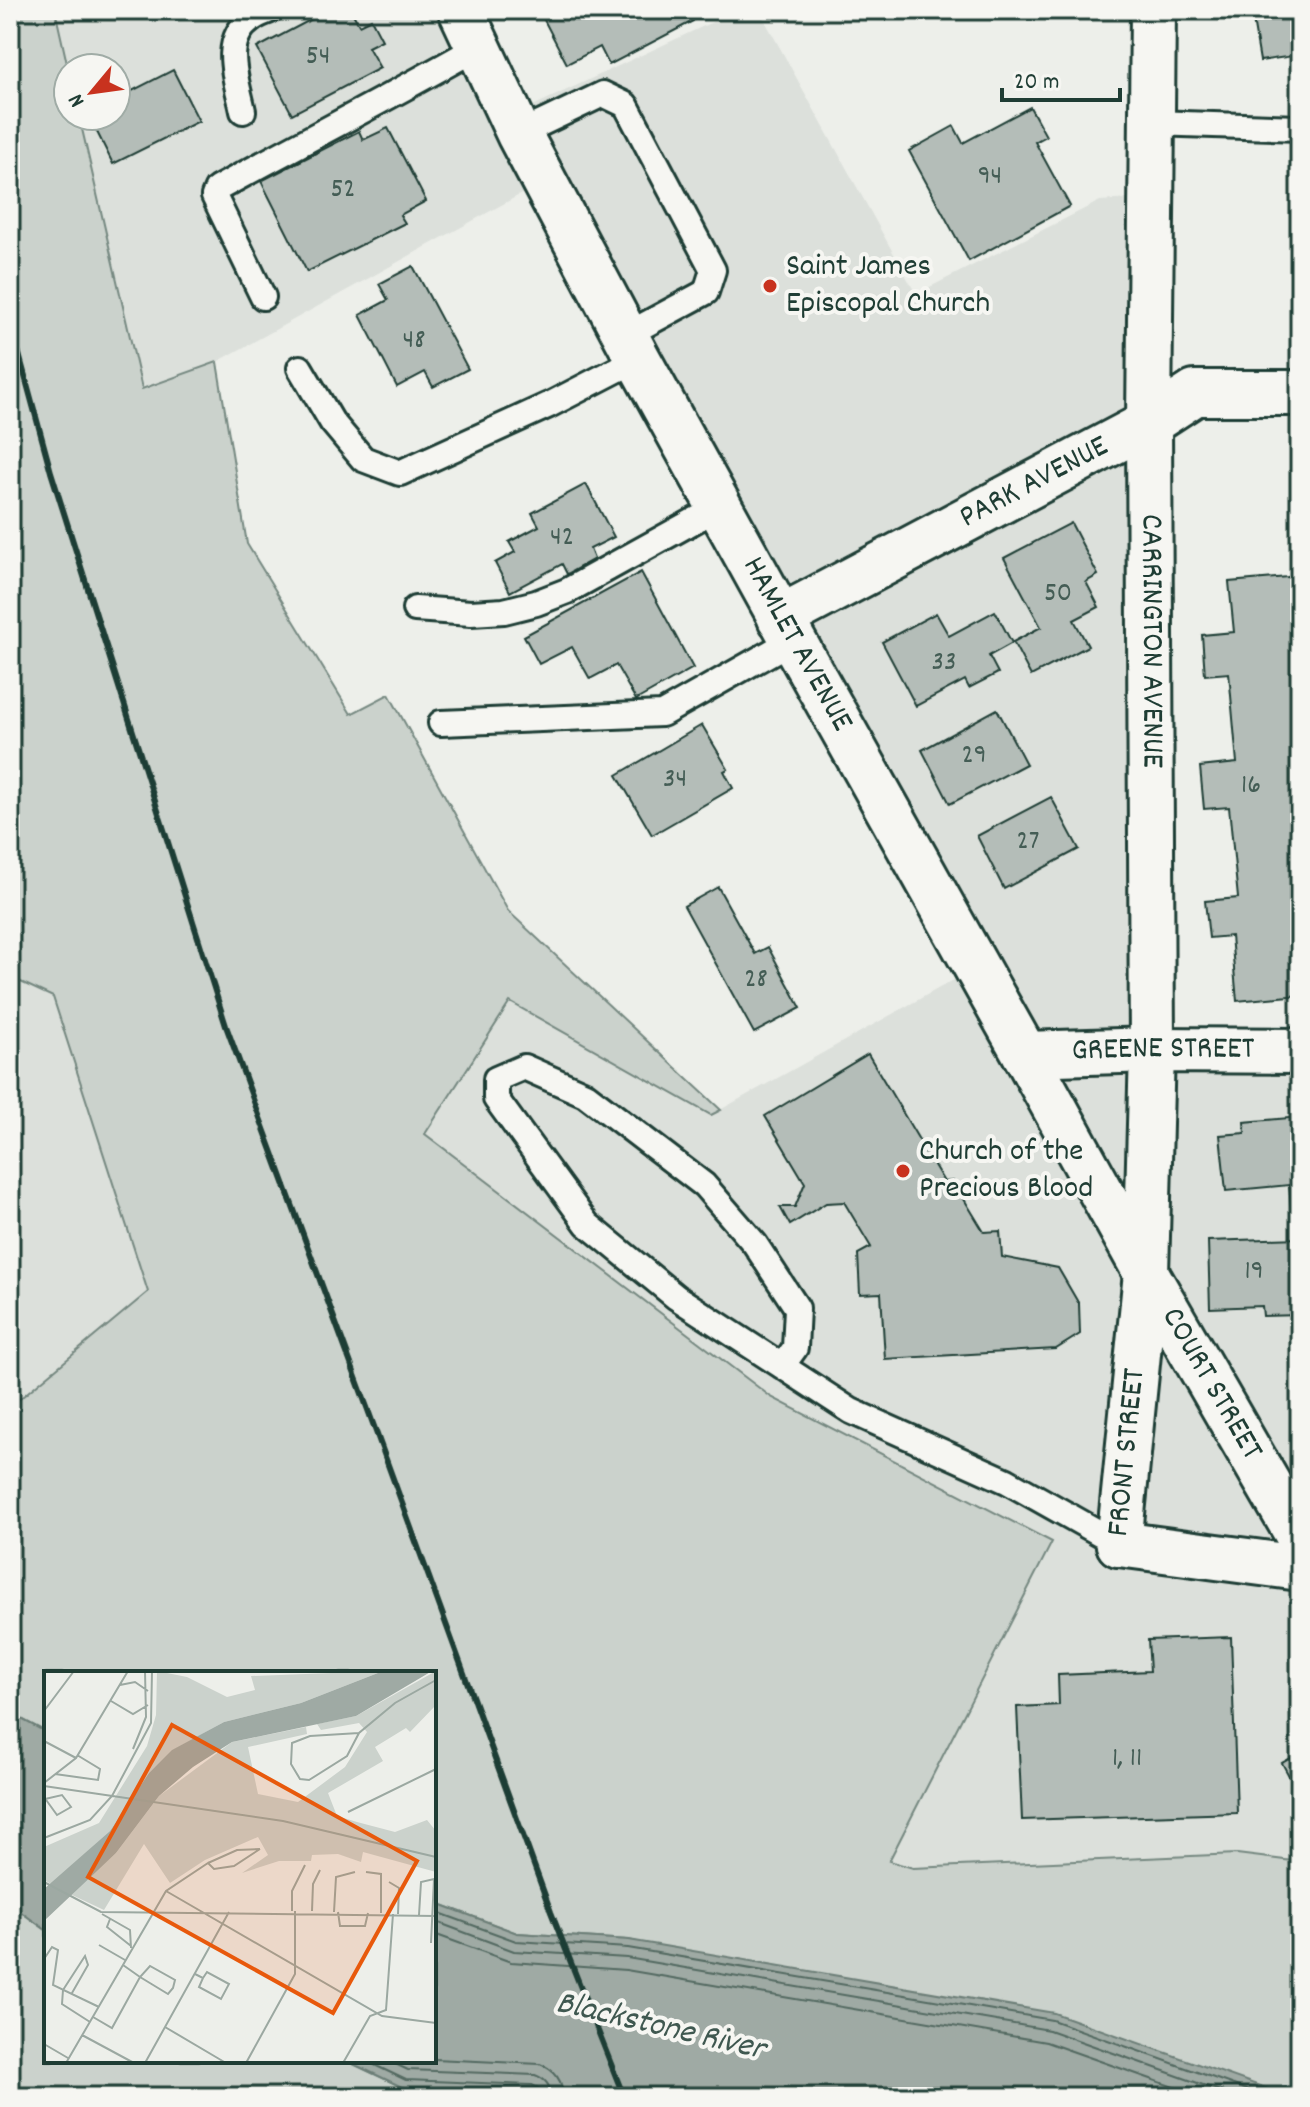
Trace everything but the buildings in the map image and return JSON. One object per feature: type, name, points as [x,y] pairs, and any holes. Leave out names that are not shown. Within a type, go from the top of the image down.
[{"type":"main road","name":"CARRINGTON AVENUE","points":[[1146,1273],[1152,1050],[1149,423],[1153,10]]},
{"type":"main road","name":"HAMLET AVENUE","points":[[470,29],[519,134],[632,347],[1146,1273]]},
{"type":"main road","name":"PARK AVENUE","points":[[786,629],[1149,423],[1195,393],[1300,393]]},
{"type":"main road","name":"GREENE STREET","points":[[1025,1054],[1152,1050],[1300,1051]]},
{"type":"main road","name":"COURT STREET","points":[[1146,1273],[1300,1539]]},
{"type":"main road","name":"FRONT STREET","points":[[1146,1273],[1119,1544],[1300,1568]]},
{"type":"lane","points":[[243,111],[232,57],[236,37],[249,20],[270,10]]},
{"type":"lane","points":[[263,297],[214,196],[217,189],[389,98],[470,29]]},
{"type":"lane","points":[[300,368],[332,422],[363,459],[400,473],[549,405],[706,292],[713,270],[626,105],[603,94],[519,134]]},
{"type":"lane","points":[[1153,123],[1300,128]]},
{"type":"lane","points":[[415,609],[471,613],[504,611],[536,603],[579,585],[719,507]]},
{"type":"lane","points":[[441,723],[662,714],[786,629]]},
{"type":"lane","points":[[788,1357],[797,1308],[755,1244],[704,1185],[585,1094],[524,1067],[496,1079],[496,1099],[587,1224],[676,1297],[788,1357],[851,1411],[1007,1481],[1119,1544]]},
{"type":"shaded area","points":[[10,10],[55,10],[64,52],[52,52],[52,132],[83,132],[142,389],[217,362],[247,544],[351,714],[389,694],[508,911],[721,1110],[711,1115],[510,1002],[425,1134],[771,1397],[1052,1542],[889,1861],[913,1868],[1237,1854],[1300,1862],[1300,2097],[629,1940],[517,1933],[436,1903],[436,1671],[44,1671],[44,1731],[10,1713],[10,1407],[148,1292],[53,997],[10,977]]},
{"type":"shaded area","points":[[55,10],[474,10],[522,111],[738,10],[759,10],[916,294],[1100,201],[1159,197],[1169,1029],[1300,1032],[1300,1862],[1237,1854],[913,1868],[889,1861],[1052,1542],[771,1397],[425,1134],[510,1002],[711,1115],[986,962],[552,177],[217,362],[142,390],[83,132],[132,132],[132,52],[64,52]]},
{"type":"shaded area","points":[[10,977],[53,997],[148,1292],[10,1407]]},
{"type":"shaded area","points":[[10,1904],[44,1929],[44,2063],[351,2063],[404,2088],[629,2097],[10,2097]]},
{"type":"water","points":[[10,1713],[44,1731],[44,1929],[10,1904]]},
{"type":"water","name":"Blackstone River","points":[[436,1903],[517,1933],[629,1940],[1054,2013],[1291,2097],[629,2097],[404,2088],[351,2063],[436,2063]]},
{"type":"railway","points":[[10,321],[51,472],[226,1026],[551,1912],[624,2097]]},
{"type":"place","name":"Saint James Episcopal Church","points":[[770,286]]},
{"type":"place","name":"Church of the Precious Blood","points":[[903,1171]]}]
